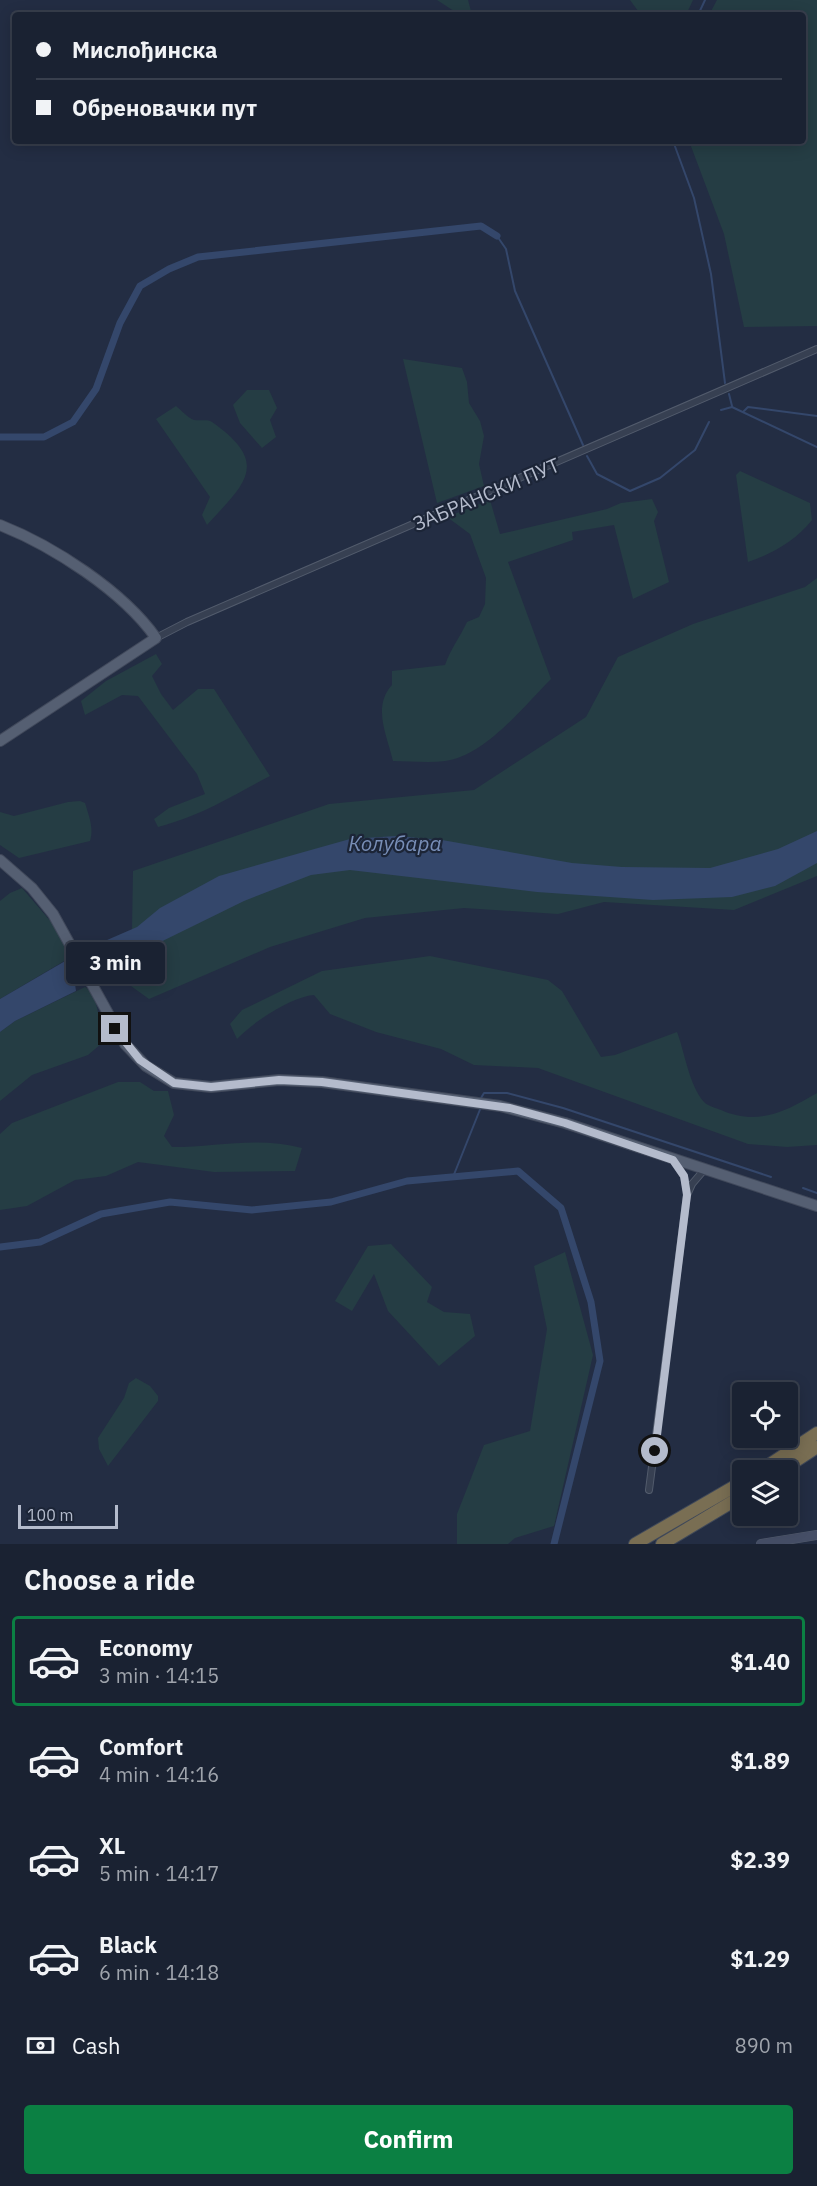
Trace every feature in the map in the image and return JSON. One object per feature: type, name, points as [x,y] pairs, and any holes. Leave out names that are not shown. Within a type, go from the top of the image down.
[{"type":"highway","points":[[776,1460],[817,1433]]},
{"type":"highway","points":[[797,1460],[817,1447]]},
{"type":"highway","points":[[635,1544],[732,1488]]},
{"type":"highway","points":[[662,1544],[732,1502]]},
{"type":"main road","points":[[0,525],[37,542],[108,589],[146,624],[156,638],[0,741]]},
{"type":"main road","points":[[0,860],[38,895],[64,932],[115,1029],[130,1051],[146,1066],[181,1085],[211,1087],[297,1080],[481,1103],[565,1123],[817,1206]]},
{"type":"main road","points":[[761,1544],[817,1535]]},
{"type":"street","name":"ЗАБРАНСКИ ПУТ","points":[[156,638],[187,622],[817,349]]},
{"type":"street","points":[[649,1491],[687,1195],[684,1176],[673,1160]]},
{"type":"street","points":[[687,1195],[692,1184],[704,1170]]},
{"type":"shaded area","points":[[437,0],[468,0],[471,12],[455,12]]},
{"type":"shaded area","points":[[630,0],[693,0],[687,12],[639,12]]},
{"type":"shaded area","points":[[717,0],[817,0],[817,326],[744,327],[724,234],[690,144],[806,144],[806,12],[711,12]]},
{"type":"shaded area","points":[[403,359],[462,368],[467,382],[469,403],[480,421],[484,436],[479,464],[484,486],[437,503]]},
{"type":"shaded area","points":[[247,390],[269,390],[277,408],[270,420],[276,437],[262,448],[240,423],[233,405]]},
{"type":"shaded area","points":[[176,406],[192,419],[212,422],[231,437],[242,450],[247,462],[246,474],[241,485],[207,525],[202,515],[210,497],[156,419]]},
{"type":"shaded area","points":[[740,471],[810,503],[812,520],[783,546],[748,562],[736,475]]},
{"type":"shaded area","points":[[652,499],[658,512],[654,521],[669,582],[633,599],[614,525],[572,532],[573,540],[508,562],[551,679],[503,728],[475,750],[445,761],[393,761],[382,712],[383,702],[392,685],[392,671],[445,665],[467,622],[479,617],[485,604],[486,578],[470,534],[447,517],[490,500],[500,534],[607,509],[621,503]]},
{"type":"shaded area","points":[[817,578],[817,876],[734,910],[604,902],[558,914],[464,908],[365,918],[270,947],[149,999],[131,986],[133,871],[329,804],[474,790],[586,717],[618,657],[693,624],[805,587]]},
{"type":"shaded area","points":[[156,654],[162,664],[152,676],[161,694],[173,710],[198,689],[214,689],[270,776],[203,811],[158,827],[154,819],[169,808],[205,794],[197,774],[138,696],[122,695],[85,715],[81,701],[106,681]]},
{"type":"shaded area","points":[[80,801],[85,803],[89,817],[90,841],[19,858],[0,845],[0,812],[14,816]]},
{"type":"shaded area","points":[[22,888],[52,923],[71,957],[0,999],[0,901],[10,893]]},
{"type":"shaded area","points":[[430,956],[548,980],[562,991],[601,1057],[615,1055],[677,1032],[691,1078],[699,1095],[710,1106],[734,1115],[759,1117],[771,1115],[794,1106],[817,1093],[817,1145],[787,1147],[748,1144],[538,1068],[474,1065],[441,1049],[376,1032],[330,1014],[314,995],[295,1000],[273,1011],[237,1039],[230,1024],[242,1010],[322,971]]},
{"type":"shaded area","points":[[85,987],[96,1004],[101,1044],[88,1055],[32,1075],[0,1101],[0,1032],[15,1021]]},
{"type":"shaded area","points":[[118,1082],[140,1082],[154,1091],[168,1091],[174,1115],[164,1136],[172,1147],[254,1142],[302,1148],[295,1171],[214,1172],[138,1162],[106,1176],[75,1180],[27,1206],[0,1210],[0,1134],[12,1123]]},
{"type":"shaded area","points":[[391,1244],[432,1287],[427,1302],[444,1312],[470,1314],[475,1336],[439,1366],[388,1311],[374,1274],[352,1311],[335,1301],[368,1246]]},
{"type":"shaded area","points":[[565,1252],[593,1355],[554,1526],[515,1538],[508,1544],[457,1544],[457,1514],[484,1445],[530,1431],[547,1329],[534,1266]]},
{"type":"shaded area","points":[[136,1378],[150,1386],[158,1396],[158,1401],[108,1466],[99,1449],[98,1438],[124,1398],[129,1383]]},
{"type":"water","name":"Колубара","points":[[817,831],[817,863],[775,886],[732,897],[653,900],[537,892],[350,870],[311,875],[244,901],[75,984],[76,991],[15,1021],[0,1032],[0,999],[84,950],[137,927],[160,908],[219,876],[350,839],[396,836],[442,840],[572,863],[622,867],[710,868],[778,849]]},
{"type":"waterway","points":[[699,12],[705,0]]},
{"type":"waterway","points":[[674,144],[694,198],[711,274],[725,383]]},
{"type":"waterway","points":[[0,437],[44,437],[73,422],[96,389],[120,323],[140,286],[169,269],[198,257],[481,226],[497,236]]},
{"type":"waterway","points":[[497,236],[506,249],[515,291],[583,445]]},
{"type":"waterway","points":[[729,394],[732,406]]},
{"type":"waterway","points":[[721,410],[732,407],[817,447]]},
{"type":"waterway","points":[[744,411],[748,407],[817,416]]},
{"type":"waterway","points":[[587,456],[597,474],[630,491],[660,478],[695,450],[709,422]]},
{"type":"waterway","points":[[481,1098],[484,1093],[507,1093],[563,1108],[771,1177]]},
{"type":"waterway","points":[[453,1177],[481,1107]]},
{"type":"waterway","points":[[0,1247],[40,1242],[101,1214],[170,1202],[252,1210],[331,1202],[407,1181],[518,1171],[561,1208],[591,1302],[600,1361],[554,1544]]},
{"type":"waterway","points":[[803,1188],[817,1193]]},
{"type":"route","points":[[115,1029],[130,1051],[146,1066],[181,1085],[211,1087],[261,1081],[297,1080],[487,1104],[565,1123],[673,1160],[684,1176],[687,1195],[655,1451]]}]
